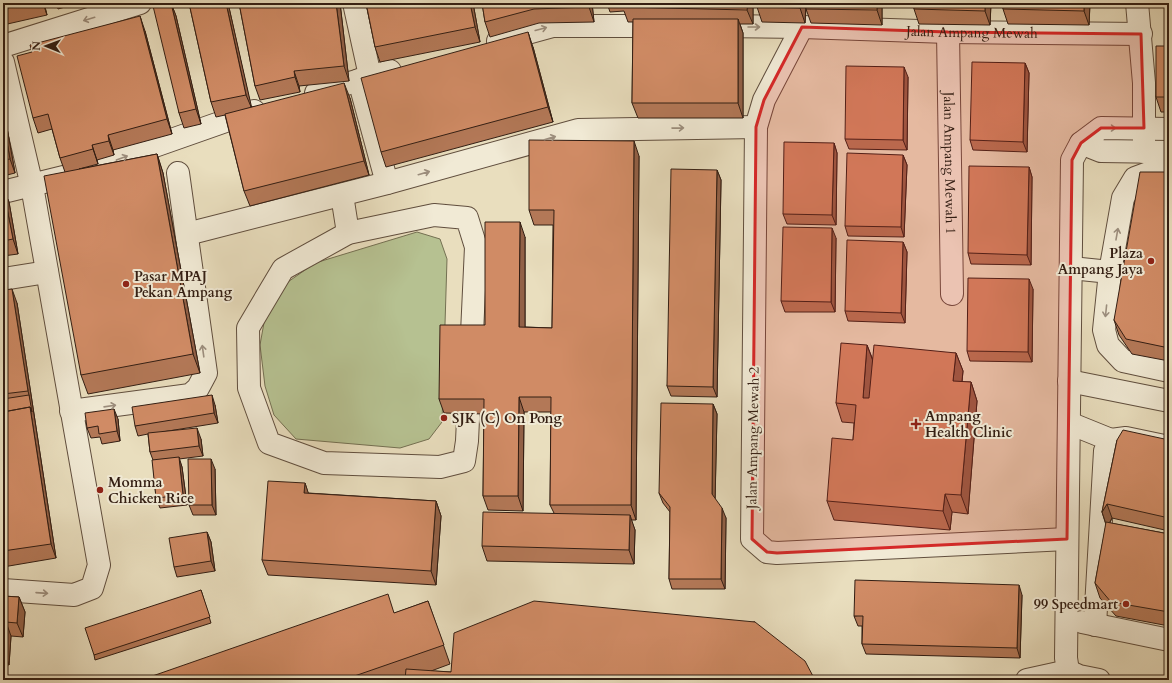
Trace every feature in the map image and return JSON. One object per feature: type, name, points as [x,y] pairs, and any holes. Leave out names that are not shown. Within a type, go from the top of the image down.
[{"type":"street","points":[[3,46],[140,3]]},
{"type":"street","points":[[354,3],[364,78],[387,184]]},
{"type":"street","points":[[1138,3],[1141,34],[1144,152]]},
{"type":"street","name":"Jalan Ampang Mewah","points":[[476,47],[553,26],[802,27],[948,32],[1141,34]]},
{"type":"street","name":"Jalan Ampang Mewah 2","points":[[802,27],[764,100],[756,127],[752,539],[767,552],[777,553],[1067,539]]},
{"type":"street","name":"Jalan Ampang Mewah 1","points":[[948,32],[952,294]]},
{"type":"street","points":[[3,62],[32,186],[99,565],[92,588],[74,595],[3,590]]},
{"type":"street","points":[[294,99],[408,66]]},
{"type":"street","points":[[3,192],[72,175],[272,105]]},
{"type":"street","points":[[187,234],[387,184],[578,130],[756,127]]},
{"type":"street","points":[[1068,671],[1066,658],[1066,619],[1072,160],[1082,143],[1101,128],[1169,129]]},
{"type":"street","points":[[1082,143],[1101,151],[1169,152]]},
{"type":"street","points":[[1169,172],[1150,172],[1135,178],[1123,198],[1110,272],[1104,330],[1108,345],[1123,361],[1169,371]]},
{"type":"street","points":[[71,411],[190,395],[198,388],[206,373],[178,173]]},
{"type":"street","points":[[342,195],[348,233]]},
{"type":"street","points":[[434,215],[467,218],[476,247],[467,440],[464,462],[440,467],[324,463],[269,443],[249,388],[248,328],[283,269],[348,233],[434,215]]},
{"type":"street","points":[[1071,268],[1110,272]]},
{"type":"street","points":[[3,279],[47,272]]},
{"type":"street","points":[[1070,381],[1169,402]]},
{"type":"street","points":[[1069,423],[1111,440],[1126,438],[1169,447]]},
{"type":"street","points":[[1095,625],[1106,451],[1111,440]]},
{"type":"street","points":[[1066,619],[1169,640]]},
{"type":"street","points":[[1027,680],[1068,671],[1079,676],[1099,680]]},
{"type":"highlighted area","points":[[802,27],[948,32],[1141,34],[1144,128],[1101,128],[1081,143],[1072,160],[1067,539],[777,553],[767,552],[752,539],[756,127],[764,100]]},
{"type":"green space","points":[[417,232],[440,239],[447,259],[442,422],[429,439],[400,448],[296,439],[274,415],[265,386],[260,345],[265,317],[285,284],[315,263]]},
{"type":"building","points":[[3,3],[29,3],[3,9]]},
{"type":"building","points":[[171,3],[196,109],[179,113],[153,6]]},
{"type":"building","points":[[189,3],[226,3],[246,95],[211,102]]},
{"type":"building","points":[[239,3],[336,3],[344,66],[294,71],[295,77],[255,86]]},
{"type":"building","points":[[366,3],[470,3],[475,27],[375,47]]},
{"type":"building","points":[[482,3],[589,3],[589,7],[534,9],[485,22]]},
{"type":"building","points":[[622,3],[748,3],[747,10],[622,7]]},
{"type":"building","points":[[757,3],[800,3],[800,8],[757,7]]},
{"type":"building","points":[[806,3],[877,3],[877,10],[806,9]]},
{"type":"building","points":[[914,3],[985,3],[985,11],[914,9]]},
{"type":"building","points":[[1003,3],[1084,3],[1084,11],[1003,9]]},
{"type":"building","points":[[140,16],[167,119],[108,135],[109,141],[92,145],[93,149],[60,158],[48,114],[33,118],[17,56],[32,52],[30,45]]},
{"type":"building","points":[[633,19],[738,19],[738,103],[632,103]]},
{"type":"building","points":[[528,32],[548,107],[381,152],[361,78]]},
{"type":"building","points":[[1156,46],[1169,46],[1169,97],[1156,97]]},
{"type":"building","points":[[972,62],[1025,63],[1023,142],[970,140]]},
{"type":"building","points":[[846,66],[904,67],[903,140],[845,139]]},
{"type":"building","points":[[344,83],[364,161],[244,191],[225,114]]},
{"type":"building","points":[[3,120],[10,159],[3,160]]},
{"type":"building","points":[[529,140],[634,141],[631,505],[550,505],[551,397],[519,397],[518,496],[483,496],[484,399],[439,399],[440,325],[485,325],[485,222],[520,222],[519,327],[552,328],[554,210],[529,210]]},
{"type":"building","points":[[784,142],[834,143],[832,215],[783,214]]},
{"type":"building","points":[[847,153],[903,155],[901,227],[845,226]]},
{"type":"building","name":"Pasar MPAJ Pekan Ampang","points":[[157,154],[193,354],[81,375],[44,176]]},
{"type":"building","points":[[969,166],[1029,167],[1027,255],[968,253]]},
{"type":"building","points":[[671,169],[717,170],[713,387],[667,386]]},
{"type":"building","name":"Plaza Ampang Jaya","points":[[1140,172],[1169,172],[1169,348],[1126,339],[1114,320]]},
{"type":"building","points":[[3,188],[13,239],[3,241]]},
{"type":"building","points":[[783,227],[832,228],[831,302],[781,301]]},
{"type":"building","points":[[847,240],[903,242],[901,313],[845,311]]},
{"type":"building","points":[[968,278],[1029,279],[1028,352],[967,351]]},
{"type":"building","points":[[12,289],[28,391],[3,394],[3,290]]},
{"type":"building","points":[[841,343],[867,345],[863,398],[869,398],[874,345],[956,353],[953,381],[971,382],[961,495],[945,494],[943,511],[827,501],[832,438],[853,440],[856,405],[836,403]]},
{"type":"building","points":[[29,395],[32,412],[30,407],[3,412],[3,399]]},
{"type":"building","points":[[212,395],[214,413],[135,426],[132,407]]},
{"type":"building","points":[[661,403],[713,404],[712,494],[722,508],[721,579],[669,579],[670,507],[659,493]]},
{"type":"building","points":[[30,407],[51,544],[3,551],[3,412]]},
{"type":"building","points":[[114,409],[117,431],[99,434],[98,426],[87,428],[85,413]]},
{"type":"building","points":[[197,428],[199,446],[150,452],[148,433]]},
{"type":"building","points":[[1123,430],[1169,440],[1169,518],[1107,504],[1102,512],[1117,440]]},
{"type":"building","points":[[179,457],[183,495],[156,498],[152,460]]},
{"type":"building","points":[[188,459],[211,459],[212,505],[189,505]]},
{"type":"building","points":[[268,481],[305,483],[304,493],[436,501],[431,571],[262,560]]},
{"type":"building","points":[[483,512],[630,515],[629,550],[482,546]]},
{"type":"building","points":[[1106,522],[1169,534],[1169,612],[1111,602],[1095,583]]},
{"type":"building","points":[[207,532],[211,561],[174,567],[169,538]]},
{"type":"building","points":[[855,580],[1019,585],[1017,648],[862,644],[863,616],[854,616]]},
{"type":"building","points":[[201,590],[210,617],[94,655],[85,628]]},
{"type":"building","points":[[388,594],[394,613],[428,601],[444,645],[343,680],[141,680]]},
{"type":"building","points":[[3,596],[19,597],[17,623],[6,622],[4,650],[3,650]]},
{"type":"building","points":[[534,601],[755,622],[805,661],[815,680],[405,680],[406,669],[451,672],[454,633]]},
{"type":"building","points":[[999,676],[1020,680],[998,680]]},
{"type":"place","name":"Plaza Ampang Jaya","points":[[1151,261]]},
{"type":"place","name":"Pasar MPAJ Pekan Ampang","points":[[126,284]]},
{"type":"place","name":"SJK (C) On Pong","points":[[444,418]]},
{"type":"place","name":"Ampang Health Clinic","points":[[916,424]]},
{"type":"place","name":"Momma Chicken Rice","points":[[100,490]]},
{"type":"place","name":"99 Speedmart","points":[[1126,604]]}]
